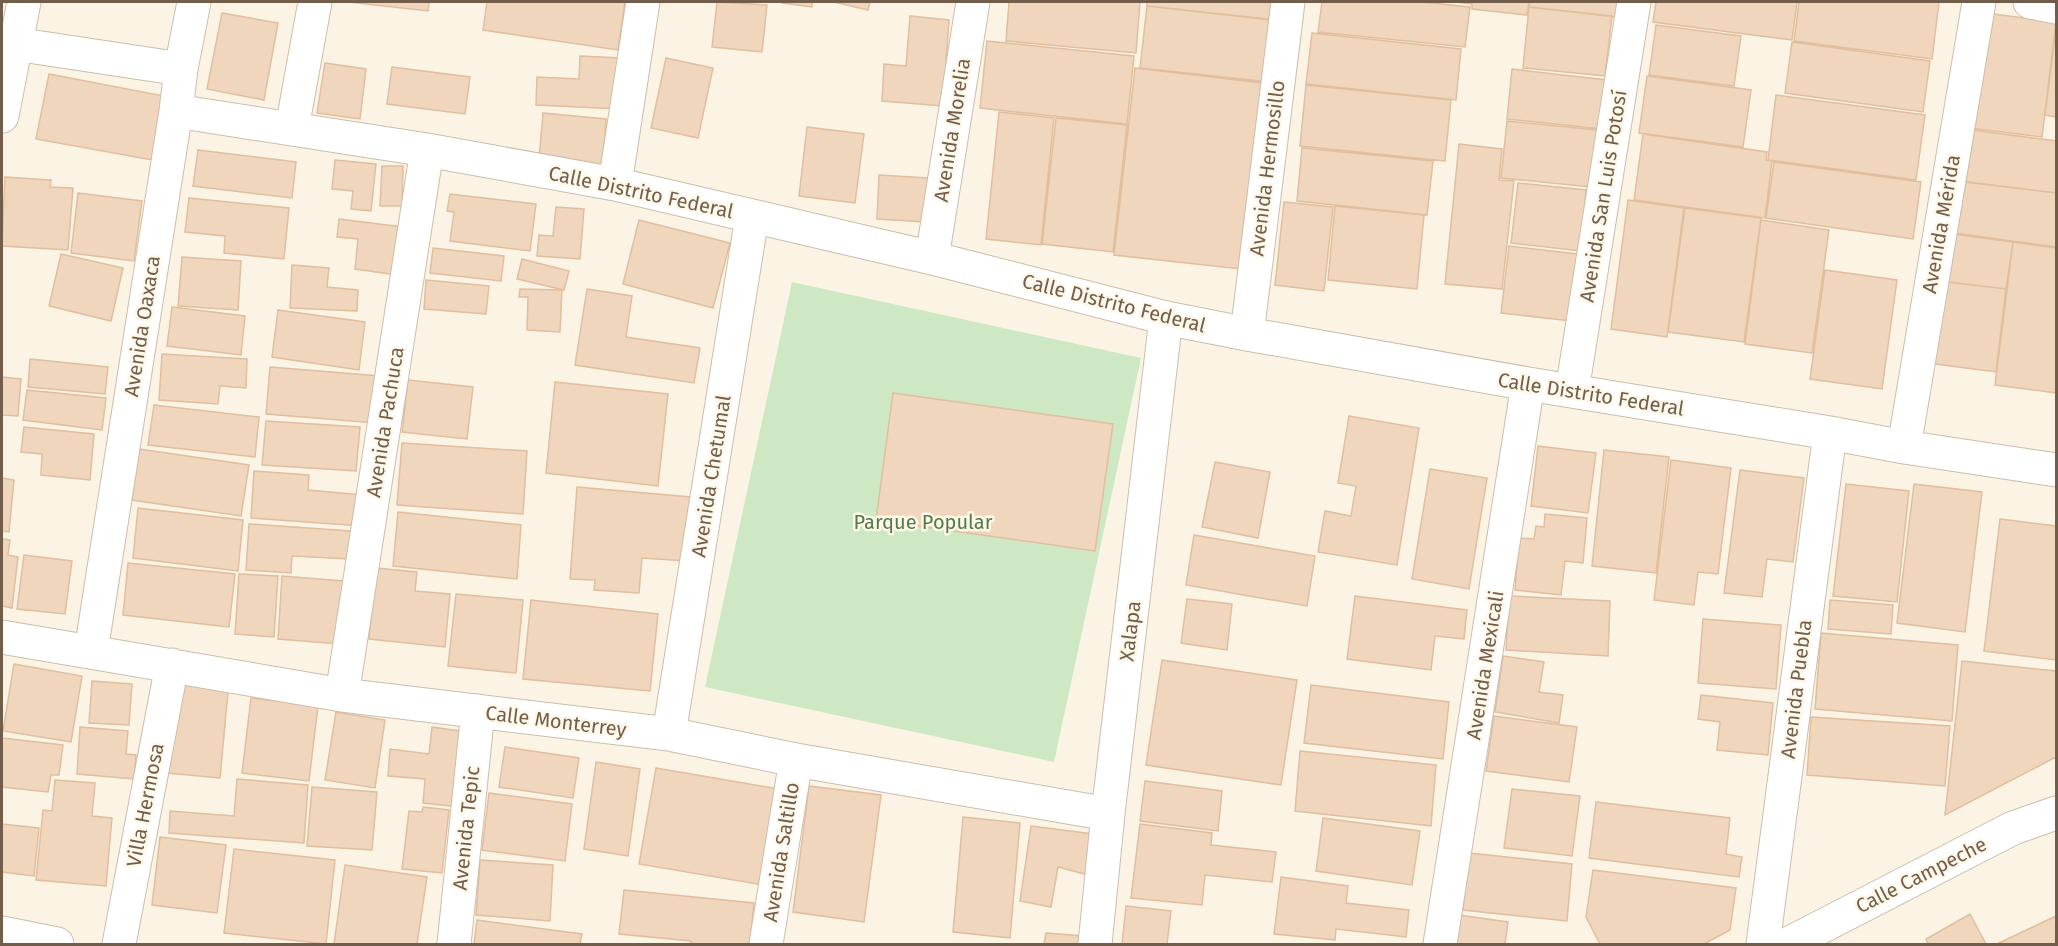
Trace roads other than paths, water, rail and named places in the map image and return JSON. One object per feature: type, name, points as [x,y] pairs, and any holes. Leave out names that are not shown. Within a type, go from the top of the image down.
[{"type":"street","points":[[2,116],[5,84],[24,2]]},
{"type":"street","name":"Avenida Oaxaca","points":[[91,651],[181,69],[194,2]]},
{"type":"street","points":[[292,128],[315,2]]},
{"type":"street","points":[[615,184],[644,2]]},
{"type":"street","name":"Avenida Morelia","points":[[932,258],[973,2]]},
{"type":"street","name":"Avenida Hermosillo","points":[[1247,334],[1288,2]]},
{"type":"street","name":"Avenida San Luis Potosí","points":[[1572,391],[1634,2]]},
{"type":"street","name":"Avenida Mérida","points":[[1904,447],[1978,2]]},
{"type":"street","points":[[2030,2],[2056,7]]},
{"type":"street","points":[[15,44],[181,69]]},
{"type":"street","name":"Calle Distrito Federal","points":[[176,111],[427,150],[615,184],[932,258],[1166,318],[1247,334],[1528,384],[2056,470]]},
{"type":"street","name":"Avenida Pachuca","points":[[342,695],[427,150]]},
{"type":"street","name":"Avenida Chetumal","points":[[669,734],[752,217]]},
{"type":"street","name":"Xalapa","points":[[1095,945],[1108,814],[1166,318]]},
{"type":"street","name":"Avenida Mexicali","points":[[1440,945],[1528,384]]},
{"type":"street","name":"Avenida Puebla","points":[[1763,945],[1830,433]]},
{"type":"street","name":"Calle Monterrey","points":[[2,637],[342,695],[669,734],[796,760],[1108,814]]},
{"type":"street","name":"Villa Hermosa","points":[[119,945],[172,665]]},
{"type":"street","name":"Avenida Tepic","points":[[454,945],[478,711]]},
{"type":"street","name":"Avenida Saltillo","points":[[766,945],[796,760]]},
{"type":"street","name":"Calle Campeche","points":[[1788,945],[2013,828],[2056,813]]},
{"type":"street","points":[[4,937],[57,945]]},
{"type":"park label","name":"Parque Popular","points":[[923,522]]}]
